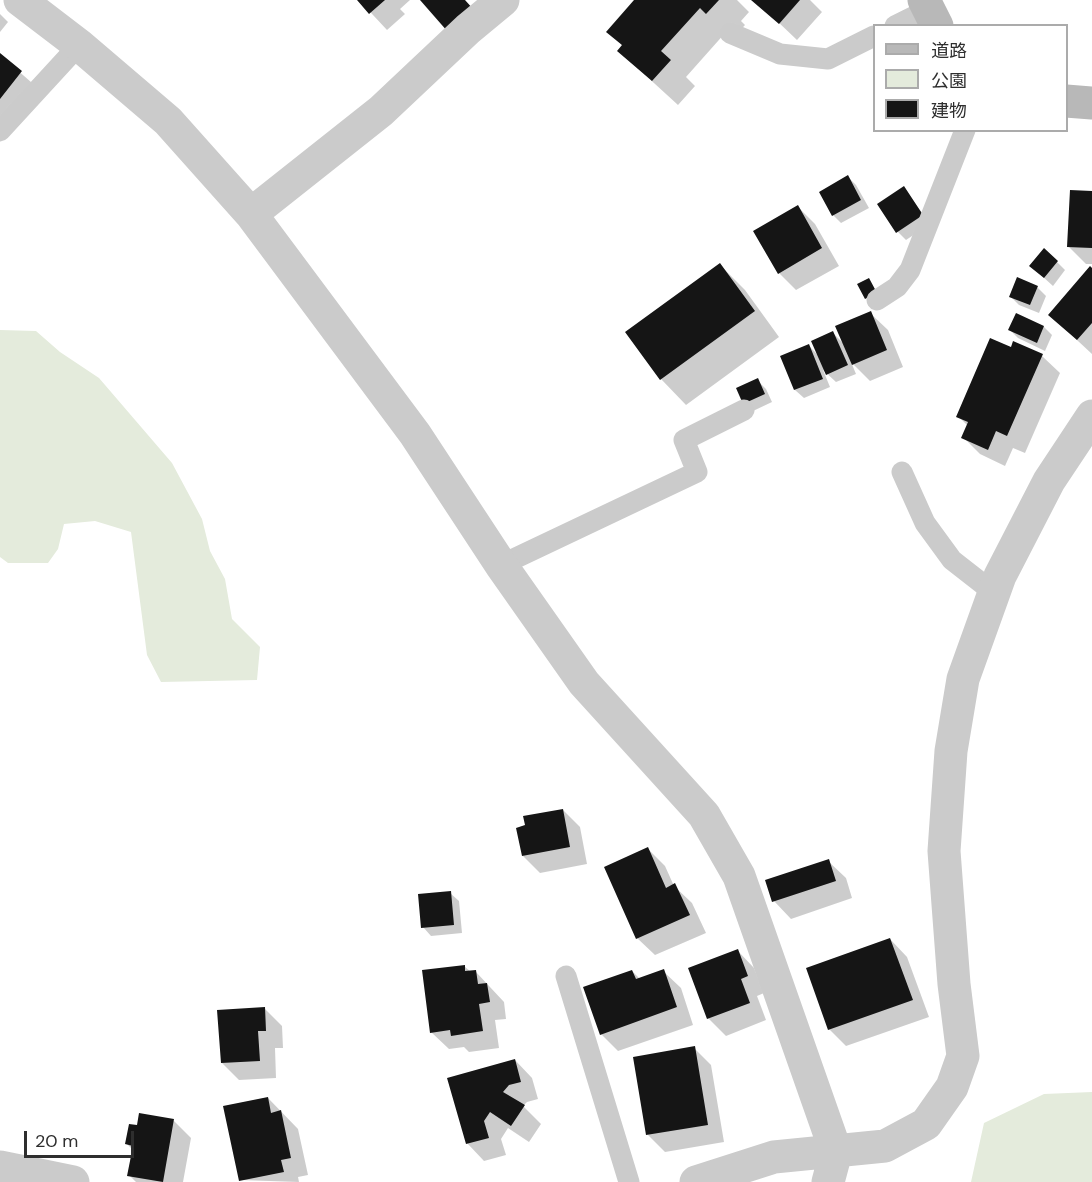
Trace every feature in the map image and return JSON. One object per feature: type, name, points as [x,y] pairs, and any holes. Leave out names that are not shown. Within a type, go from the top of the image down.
[{"type":"street","points":[[20,0],[79,45],[168,121],[251,213],[415,434],[501,565],[585,683],[704,815],[739,876],[832,1167]]},
{"type":"street","points":[[251,213],[381,111],[468,29],[503,0]]},
{"type":"street","points":[[1068,101],[1092,103]]},
{"type":"street","points":[[696,1182],[774,1157],[832,1167],[885,1146],[926,1124],[952,1087],[963,1056],[954,984],[944,851],[951,751],[963,679],[993,592],[1049,481],[1092,416]]},
{"type":"street","points":[[0,1167],[73,1182]]},
{"type":"lane","points":[[900,24],[930,11]]},
{"type":"lane","points":[[730,33],[780,54],[828,59],[873,36]]},
{"type":"lane","points":[[0,131],[79,45]]},
{"type":"lane","points":[[877,300],[897,287],[910,270],[963,132]]},
{"type":"lane","points":[[501,565],[697,472],[684,440],[744,410]]},
{"type":"lane","points":[[902,472],[925,524],[952,560],[993,592]]},
{"type":"lane","points":[[566,976],[628,1182]]},
{"type":"green space","points":[[0,330],[36,331],[60,352],[99,378],[172,463],[202,519],[210,551],[225,579],[232,619],[260,647],[257,680],[161,682],[147,655],[131,532],[95,521],[64,524],[58,549],[48,563],[8,563],[0,557]]},
{"type":"green space","points":[[1092,1092],[1092,1182],[971,1182],[984,1123],[1044,1094]]},
{"type":"building","points":[[357,0],[385,0],[369,14]]},
{"type":"building","points":[[420,0],[465,0],[474,10],[448,32]]},
{"type":"building","points":[[634,0],[719,0],[706,14],[700,8],[661,51],[671,60],[652,81],[617,51],[622,45],[606,32]]},
{"type":"building","points":[[751,0],[800,0],[779,24]]},
{"type":"building","points":[[0,53],[22,71],[0,99]]},
{"type":"building","points":[[848,175],[861,200],[832,216],[819,192]]},
{"type":"building","points":[[904,186],[923,215],[896,233],[877,204]]},
{"type":"building","points":[[1070,190],[1092,191],[1092,248],[1067,247]]},
{"type":"building","points":[[798,205],[822,248],[778,274],[753,231]]},
{"type":"building","points":[[1044,248],[1058,261],[1044,278],[1029,266]]},
{"type":"building","points":[[720,263],[755,311],[660,380],[625,332]]},
{"type":"building","points":[[1090,266],[1092,268],[1092,323],[1077,340],[1048,315]]},
{"type":"building","points":[[1017,277],[1038,286],[1030,305],[1009,297]]},
{"type":"building","points":[[869,278],[877,293],[865,299],[857,284]]},
{"type":"building","points":[[871,311],[887,350],[852,365],[835,326]]},
{"type":"building","points":[[1016,313],[1044,326],[1037,343],[1008,330]]},
{"type":"building","points":[[833,331],[848,365],[826,375],[811,341]]},
{"type":"building","points":[[990,338],[1011,347],[1013,341],[1043,354],[1007,436],[996,431],[988,450],[961,438],[968,422],[956,417]]},
{"type":"building","points":[[809,344],[823,379],[794,390],[780,356]]},
{"type":"building","points":[[758,378],[765,394],[743,404],[736,388]]},
{"type":"building","points":[[563,809],[570,847],[522,856],[516,828],[525,825],[523,816]]},
{"type":"building","points":[[648,847],[666,888],[675,883],[690,915],[636,939],[604,867]]},
{"type":"building","points":[[829,859],[836,881],[772,902],[765,880]]},
{"type":"building","points":[[451,891],[454,925],[421,928],[418,894]]},
{"type":"building","points":[[890,938],[913,1000],[828,1030],[806,968]]},
{"type":"building","points":[[738,949],[748,976],[741,979],[750,1003],[707,1019],[688,968]]},
{"type":"building","points":[[465,965],[465,971],[476,970],[478,984],[487,983],[490,1002],[479,1004],[483,1031],[451,1036],[450,1030],[430,1033],[422,970]]},
{"type":"building","points":[[664,969],[677,1007],[600,1035],[583,987],[632,970],[636,979]]},
{"type":"building","points":[[265,1007],[266,1031],[258,1031],[260,1061],[221,1063],[217,1010]]},
{"type":"building","points":[[695,1046],[708,1125],[646,1135],[633,1057]]},
{"type":"building","points":[[515,1059],[521,1082],[509,1085],[503,1092],[525,1105],[511,1126],[490,1112],[484,1121],[489,1138],[466,1144],[447,1078]]},
{"type":"building","points":[[268,1097],[271,1113],[281,1110],[291,1158],[281,1160],[284,1172],[239,1181],[223,1106]]},
{"type":"building","points":[[139,1113],[174,1119],[163,1182],[127,1176],[133,1146],[125,1144],[129,1124],[137,1125]]}]
